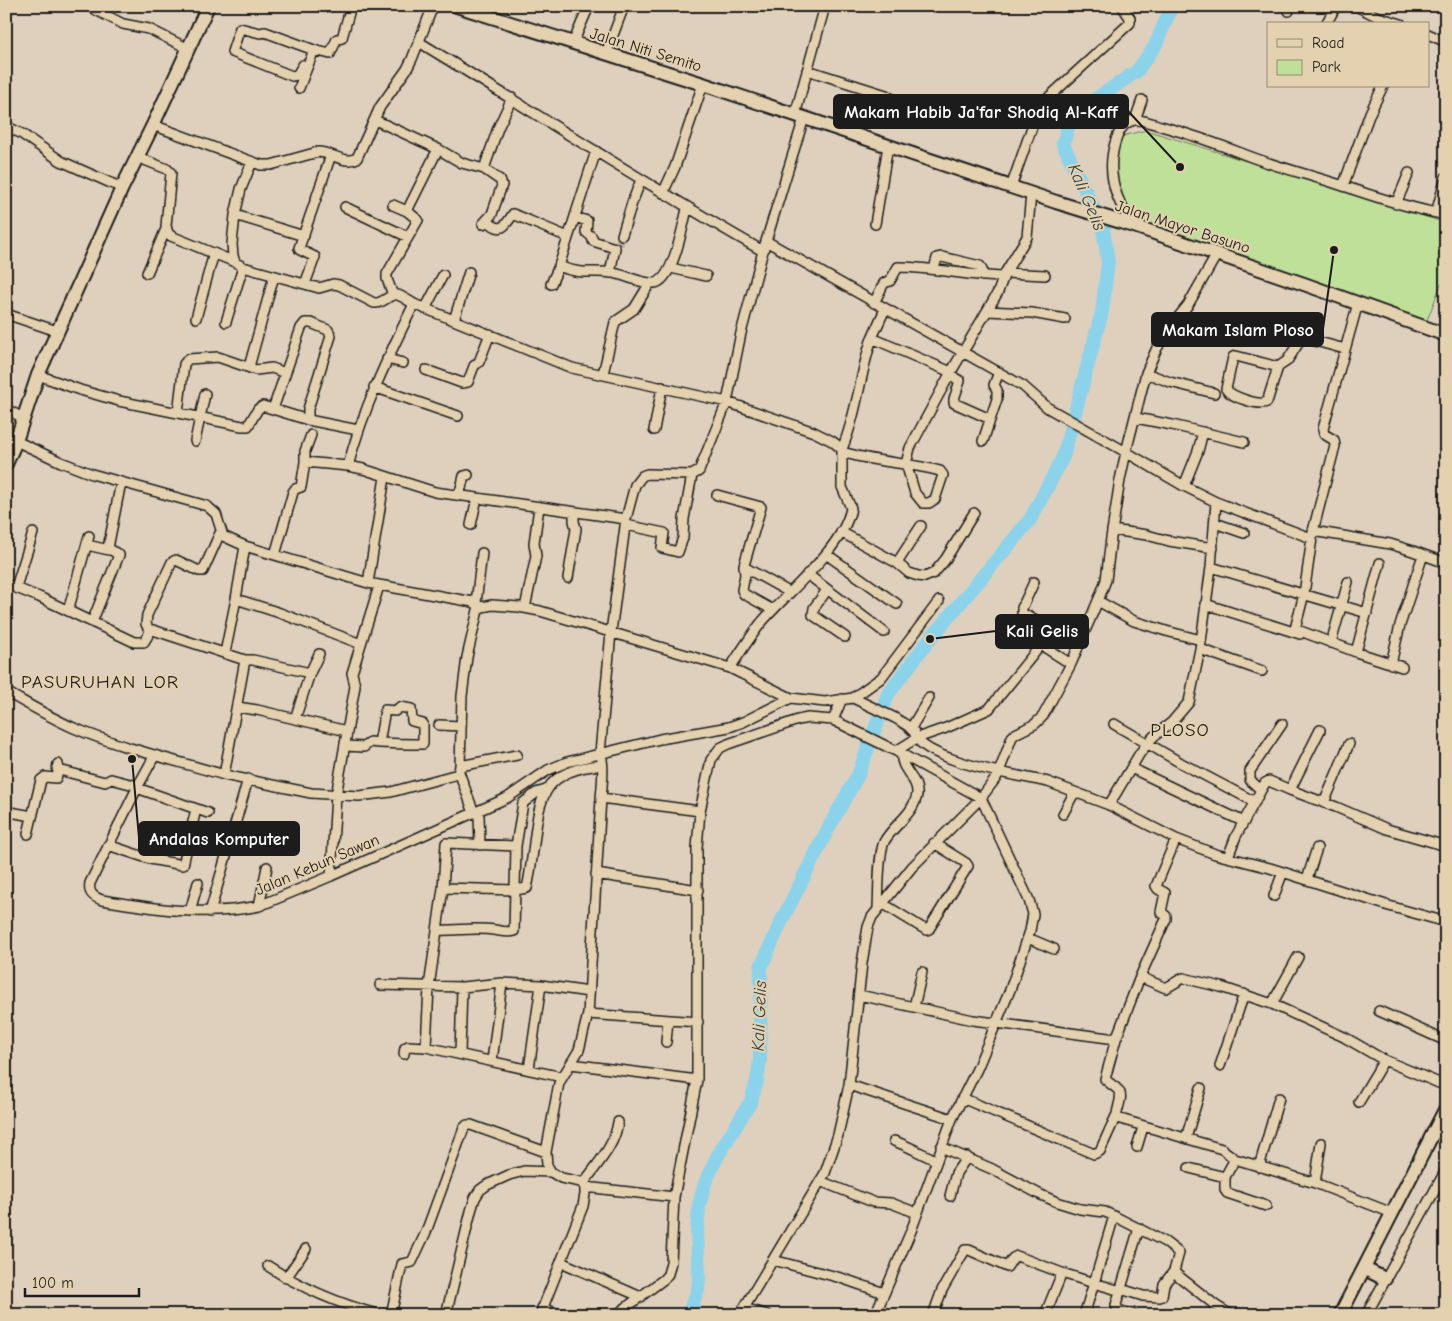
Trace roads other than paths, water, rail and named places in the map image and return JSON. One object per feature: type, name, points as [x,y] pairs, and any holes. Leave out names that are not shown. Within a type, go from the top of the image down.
[{"type":"main road","points":[[6,464],[38,375],[57,331],[208,6]]},
{"type":"main road","name":"Jalan Niti Semito","points":[[457,6],[800,116]]},
{"type":"main road","name":"Jalan Mayor Basuno","points":[[800,116],[1217,254],[1446,335]]},
{"type":"main road","points":[[1340,1315],[1365,1269],[1392,1212],[1440,1133],[1446,1108]]},
{"type":"main road","points":[[1365,1269],[1385,1279]]},
{"type":"street","points":[[88,6],[102,10],[123,24],[149,29],[187,48]]},
{"type":"street","points":[[307,67],[303,65],[297,75],[292,76],[232,52],[240,28],[260,33],[265,32],[330,54],[337,39],[342,38],[351,6]]},
{"type":"street","points":[[153,126],[266,166],[314,152],[324,152],[350,161],[357,158],[384,100],[407,69],[433,6]]},
{"type":"street","points":[[573,43],[589,6]]},
{"type":"street","points":[[606,54],[624,6]]},
{"type":"street","points":[[674,1197],[584,1185],[577,1181],[560,1178],[551,1172],[547,1165],[546,1152],[558,1089],[562,1077],[582,1043],[588,1014],[611,632],[626,522],[635,485],[642,476],[648,474],[692,475],[699,471],[727,402],[741,333],[800,116],[807,70],[825,6]]},
{"type":"street","points":[[1011,187],[1032,127],[1048,98],[1130,23],[1130,18],[1122,6]]},
{"type":"street","points":[[1327,22],[1336,6]]},
{"type":"street","points":[[1356,6],[1378,17],[1394,22]]},
{"type":"street","points":[[1430,35],[1446,42]]},
{"type":"street","points":[[419,42],[596,150],[687,209],[763,251]]},
{"type":"street","points":[[299,88],[314,50]]},
{"type":"street","points":[[807,70],[899,102],[915,104],[937,111]]},
{"type":"street","points":[[663,193],[675,167],[703,84]]},
{"type":"street","points":[[1342,186],[1370,113],[1382,88]]},
{"type":"street","points":[[484,169],[498,128],[512,98]]},
{"type":"street","points":[[1135,120],[1142,100]]},
{"type":"street","points":[[375,120],[438,149],[462,163],[484,169],[500,180],[502,182],[498,199],[485,222],[494,227],[501,228],[505,226],[513,214],[568,237]]},
{"type":"street","points":[[1131,225],[1122,209],[1115,190],[1111,158],[1118,133],[1127,122],[1135,120],[1190,134],[1274,165],[1396,204],[1446,215]]},
{"type":"street","points":[[6,126],[22,134],[62,161],[122,188]]},
{"type":"street","points":[[875,224],[888,146]]},
{"type":"street","points":[[407,211],[438,149]]},
{"type":"street","points":[[551,284],[559,266],[596,150]]},
{"type":"street","points":[[305,284],[315,257],[300,250],[331,155]]},
{"type":"street","points":[[137,157],[167,169],[171,174],[166,230],[147,273]]},
{"type":"street","points":[[226,322],[239,264],[232,250],[235,215],[241,189],[252,162]]},
{"type":"street","points":[[1396,204],[1409,173]]},
{"type":"street","points":[[1436,213],[1446,177]]},
{"type":"street","points":[[622,235],[632,203],[642,180]]},
{"type":"street","points":[[166,230],[171,236],[274,276],[322,288],[336,284],[374,303],[380,303],[393,295],[398,295],[425,309],[572,368],[727,402],[814,432],[832,440],[843,451],[878,461],[906,464],[942,472],[939,488],[933,502],[929,503],[923,503],[916,497],[906,464],[910,448],[998,292],[1004,275],[1027,237],[1031,194]]},
{"type":"street","points":[[393,205],[407,211],[418,220],[387,274],[393,295]]},
{"type":"street","points":[[345,208],[408,237]]},
{"type":"street","points":[[559,266],[581,273],[610,273],[650,283],[662,281],[671,268],[687,209]]},
{"type":"street","points":[[235,215],[304,236]]},
{"type":"street","points":[[575,216],[588,221],[586,232],[592,236],[593,241],[617,247],[610,273]]},
{"type":"street","points":[[766,241],[999,372],[1023,386],[1048,408],[1184,486],[1216,502],[1312,535],[1390,544],[1446,563]]},
{"type":"street","points":[[196,318],[214,253]]},
{"type":"street","points":[[766,1315],[741,1311],[825,1173],[838,1135],[849,1085],[862,962],[868,927],[880,905],[891,895],[912,867],[981,798],[996,778],[1012,737],[1035,724],[1043,716],[1071,664],[1106,580],[1120,480],[1146,373],[1167,331],[1188,305],[1217,254]]},
{"type":"street","points":[[934,269],[937,258],[942,256],[980,266],[982,276]]},
{"type":"street","points":[[874,303],[884,283],[890,281],[897,267],[934,269],[982,276],[1046,275]]},
{"type":"street","points":[[671,268],[706,276]]},
{"type":"street","points":[[454,320],[469,272]]},
{"type":"street","points":[[425,309],[443,275]]},
{"type":"street","points":[[249,367],[274,276]]},
{"type":"street","points":[[603,374],[615,322],[634,309],[650,283]]},
{"type":"street","points":[[1355,654],[1295,629],[1304,594],[1312,535],[1335,446],[1334,440],[1324,434],[1323,429],[1358,303]]},
{"type":"street","points":[[348,466],[358,430],[374,387],[414,304]]},
{"type":"street","points":[[730,668],[760,624],[826,554],[841,532],[851,508],[842,487],[843,451],[849,433],[865,358],[884,309]]},
{"type":"street","points":[[987,311],[1032,313],[1065,318]]},
{"type":"street","points":[[6,314],[57,331]]},
{"type":"street","points":[[273,409],[303,325],[308,322],[330,331],[331,336],[308,408],[308,420]]},
{"type":"street","points":[[426,370],[462,383],[468,382],[474,366],[479,362],[490,334]]},
{"type":"street","points":[[872,338],[951,373],[960,381],[954,403],[990,419]]},
{"type":"street","points":[[1278,367],[1236,356],[1233,357],[1226,385],[1228,392],[1258,403],[1267,402],[1278,367],[1287,361],[1301,339],[1304,338],[1345,349]]},
{"type":"street","points":[[178,413],[184,364],[188,359],[218,357],[258,370],[272,368],[285,372]]},
{"type":"street","points":[[387,359],[403,363]]},
{"type":"street","points":[[982,441],[998,396],[994,385],[999,372]]},
{"type":"street","points":[[1146,373],[1170,382],[1214,393]]},
{"type":"street","points":[[38,375],[98,396],[245,426],[249,424],[260,407],[266,406],[308,420],[358,430]]},
{"type":"street","points":[[374,387],[458,416]]},
{"type":"street","points":[[654,430],[662,387]]},
{"type":"street","points":[[196,441],[205,394]]},
{"type":"street","points":[[6,410],[23,418]]},
{"type":"street","points":[[1136,418],[1244,442]]},
{"type":"street","points":[[1184,486],[1203,432]]},
{"type":"street","points":[[274,555],[292,492],[295,488],[301,486],[305,451],[310,435]]},
{"type":"street","points":[[16,440],[76,468],[207,506],[216,514],[220,533],[226,539],[245,546],[368,584],[479,605],[525,608],[730,668],[791,698],[825,702],[855,699],[895,718],[911,728],[924,745],[962,762],[1048,782],[1108,805],[1176,839],[1215,854],[1307,879],[1389,906],[1446,922]]},
{"type":"street","points":[[305,462],[363,469],[435,492],[574,512],[626,522],[669,534],[661,552],[678,552],[679,550],[683,538],[684,519],[692,475]]},
{"type":"street","points":[[458,496],[462,480],[464,476],[468,475]]},
{"type":"street","points":[[368,584],[385,477]]},
{"type":"street","points":[[109,550],[108,546],[121,482]]},
{"type":"street","points":[[717,495],[761,507],[744,567],[745,575],[742,590],[744,594],[773,610]]},
{"type":"street","points":[[471,525],[477,498]]},
{"type":"street","points":[[1108,805],[1147,744],[1172,722],[1189,702],[1201,645],[1213,548],[1216,502]]},
{"type":"street","points":[[525,608],[536,556],[534,543],[539,507]]},
{"type":"street","points":[[568,578],[576,529],[574,512]]},
{"type":"street","points":[[841,532],[898,563],[909,572],[925,577],[934,573],[944,560],[974,513]]},
{"type":"street","points":[[1215,523],[1244,534]]},
{"type":"street","points":[[898,563],[921,526]]},
{"type":"street","points":[[1112,530],[1213,548]]},
{"type":"street","points":[[16,587],[33,533]]},
{"type":"street","points":[[150,632],[146,624],[146,615],[172,562],[176,560],[199,571],[202,570],[220,533]]},
{"type":"street","points":[[68,611],[88,540],[118,554],[92,622]]},
{"type":"street","points":[[225,653],[245,546]]},
{"type":"street","points":[[480,844],[477,816],[459,769],[462,696],[479,605],[482,553]]},
{"type":"street","points":[[826,554],[898,604]]},
{"type":"street","points":[[1391,664],[1403,616],[1423,555]]},
{"type":"street","points":[[1355,654],[1380,564]]},
{"type":"street","points":[[744,567],[789,592]]},
{"type":"street","points":[[1211,567],[1342,604],[1367,613]]},
{"type":"street","points":[[807,574],[884,632]]},
{"type":"street","points":[[1034,582],[1021,612],[1052,628],[1082,638]]},
{"type":"street","points":[[1331,643],[1348,582]]},
{"type":"street","points":[[6,584],[138,643],[146,641],[150,632],[156,630],[245,660],[253,660],[310,673]]},
{"type":"street","points":[[331,876],[336,796],[355,686],[352,672],[379,586]]},
{"type":"street","points":[[827,590],[814,608],[812,615],[845,637]]},
{"type":"street","points":[[236,599],[280,613],[361,644]]},
{"type":"street","points":[[855,699],[881,678],[939,601]]},
{"type":"street","points":[[1098,601],[1134,621],[1166,631],[1262,671]]},
{"type":"street","points":[[1205,604],[1282,628],[1355,654],[1402,667]]},
{"type":"street","points":[[897,751],[917,738],[989,709],[1052,628]]},
{"type":"street","points":[[1041,644],[1071,664]]},
{"type":"street","points":[[295,719],[310,673],[319,654]]},
{"type":"street","points":[[224,775],[245,660]]},
{"type":"street","points":[[6,692],[72,727],[155,755],[224,775],[311,793],[336,796],[381,794],[456,775],[459,769]]},
{"type":"street","points":[[443,888],[525,889],[528,886],[539,814],[546,790],[553,781],[569,771],[585,767],[602,759],[660,739],[729,727],[791,698]]},
{"type":"street","points":[[911,728],[929,698]]},
{"type":"street","points":[[837,722],[842,699]]},
{"type":"street","points":[[237,707],[347,732]]},
{"type":"street","points":[[345,746],[364,747],[368,742],[379,743],[423,744],[424,726],[412,721],[412,709],[400,707],[395,710],[385,710],[379,743]]},
{"type":"street","points":[[616,1315],[664,1280],[670,1268],[674,1197],[697,1080],[697,840],[700,811],[711,760],[720,748],[808,718],[837,722],[897,751],[981,798],[1032,908],[1033,914],[1032,939],[977,1069],[952,1119],[917,1213],[876,1314]]},
{"type":"street","points":[[1114,724],[1147,744],[1255,802]]},
{"type":"street","points":[[1261,790],[1250,780],[1250,771],[1282,724]]},
{"type":"street","points":[[439,725],[461,726]]},
{"type":"street","points":[[1290,790],[1320,730]]},
{"type":"street","points":[[1324,803],[1349,744]]},
{"type":"street","points":[[880,905],[881,854],[884,843],[915,804],[917,794],[916,786],[905,769],[897,751]]},
{"type":"street","name":"Jalan Kebun Sawan","points":[[155,755],[108,845],[90,883],[90,892],[92,896],[102,900],[147,907],[210,912],[259,906],[442,826],[477,816],[557,766],[602,759]]},
{"type":"street","points":[[459,769],[518,755]]},
{"type":"street","points":[[28,834],[41,780],[45,777],[56,778],[59,767],[105,782],[111,778],[208,813]]},
{"type":"street","points":[[1131,768],[1244,822]]},
{"type":"street","points":[[210,912],[248,779]]},
{"type":"street","points":[[1228,857],[1261,790],[1265,783],[1269,781],[1387,829],[1446,846]]},
{"type":"street","points":[[437,930],[455,931],[475,928],[505,932],[514,931],[516,846],[523,803],[536,793],[546,790]]},
{"type":"street","points":[[1063,814],[1074,792]]},
{"type":"street","points":[[601,798],[700,811]]},
{"type":"street","points":[[6,809],[10,812],[32,816]]},
{"type":"street","points":[[108,845],[150,859],[183,865],[196,809]]},
{"type":"street","points":[[962,1098],[1094,1154],[1100,1151],[1116,1116],[1120,1093],[1104,1077],[1116,1039],[1140,977],[1166,919],[1166,916],[1161,912],[1165,892],[1156,886],[1176,839]]},
{"type":"street","points":[[426,1047],[430,984],[443,888],[446,842],[516,846]]},
{"type":"street","points":[[880,905],[927,930],[929,928],[968,866],[934,843]]},
{"type":"street","points":[[1307,879],[1317,848]]},
{"type":"street","points":[[259,906],[267,867]]},
{"type":"street","points":[[1274,896],[1282,872]]},
{"type":"street","points":[[596,874],[698,890]]},
{"type":"street","points":[[190,911],[198,883]]},
{"type":"street","points":[[1032,939],[1054,949]]},
{"type":"street","points":[[1272,1004],[1298,957]]},
{"type":"street","points":[[914,1007],[922,972]]},
{"type":"street","points":[[1140,977],[1166,988],[1184,978],[1244,994],[1272,1004],[1344,1037],[1384,1060],[1446,1086]]},
{"type":"street","points":[[380,985],[430,984],[462,987],[502,983],[541,985],[589,992]]},
{"type":"street","points":[[492,1061],[502,983]]},
{"type":"street","points":[[529,1069],[541,985]]},
{"type":"street","points":[[460,1054],[462,987]]},
{"type":"street","points":[[1220,1066],[1244,994]]},
{"type":"street","points":[[859,995],[973,1020],[1116,1039]]},
{"type":"street","points":[[1379,1011],[1446,1041]]},
{"type":"street","points":[[588,1014],[698,1022]]},
{"type":"street","points":[[666,1042],[668,1020]]},
{"type":"street","points":[[404,1054],[405,1048],[408,1046],[426,1047],[562,1077]]},
{"type":"street","points":[[1359,1102],[1384,1060]]},
{"type":"street","points":[[571,1064],[697,1080]]},
{"type":"street","points":[[849,1085],[952,1119]]},
{"type":"street","points":[[1186,1138],[1201,1088]]},
{"type":"street","points":[[1259,1167],[1279,1098]]},
{"type":"street","points":[[1116,1116],[1143,1127],[1222,1149],[1235,1159],[1315,1183],[1392,1212]]},
{"type":"street","points":[[561,1315],[541,1311],[583,1206],[586,1194],[584,1185],[612,1144],[618,1122]]},
{"type":"street","points":[[391,1315],[402,1264],[412,1262],[426,1232],[464,1128],[471,1125],[546,1152]]},
{"type":"street","points":[[1137,1147],[1143,1127]]},
{"type":"street","points":[[894,1141],[911,1147],[918,1154],[936,1160]]},
{"type":"street","points":[[1315,1183],[1321,1143]]},
{"type":"street","points":[[933,1315],[942,1290],[965,1250],[969,1250],[1007,1267],[1013,1258],[1017,1256],[1094,1283],[1143,1296],[1160,1297],[1162,1296],[1164,1284],[1174,1271],[1179,1254],[1178,1251],[1166,1242],[1114,1216],[1104,1212],[1073,1207],[1050,1199],[967,1157],[941,1147]]},
{"type":"street","points":[[950,1196],[956,1173],[967,1157]]},
{"type":"street","points":[[1235,1159],[1225,1177],[1227,1193],[1266,1206]]},
{"type":"street","points":[[1189,1168],[1225,1177]]},
{"type":"street","points":[[1366,1315],[1446,1170]]},
{"type":"street","points":[[446,1315],[471,1211],[480,1190],[516,1173],[551,1172]]},
{"type":"street","points":[[820,1181],[873,1202],[891,1203],[917,1213]]},
{"type":"street","points":[[1084,1315],[1114,1216]]},
{"type":"street","points":[[1134,1315],[1116,1309],[1139,1228]]},
{"type":"street","points":[[286,1278],[306,1248]]},
{"type":"street","points":[[773,1260],[841,1278],[884,1293]]},
{"type":"street","points":[[561,1262],[641,1297]]},
{"type":"street","points":[[268,1266],[316,1294],[359,1312],[380,1315]]},
{"type":"street","points":[[1174,1271],[1193,1288],[1222,1310],[1232,1315]]},
{"type":"street","points":[[1045,1315],[1062,1273]]},
{"type":"waterway","name":"Kali Gelis","points":[[688,1315],[698,1290],[697,1234],[699,1206],[705,1183],[717,1157],[751,1101],[757,1081],[760,1060],[761,967],[782,920],[829,827],[858,775],[888,694],[930,639],[1030,520],[1063,457],[1102,312],[1108,262],[1103,228],[1063,144],[1069,124],[1090,103],[1137,71],[1155,46],[1172,6]]},
{"type":"tunnel","points":[[619,245],[622,235]]},
{"type":"place","name":"Makam Habib Ja'far Shodiq Al-Kaff","points":[[1180,167]]},
{"type":"place","name":"Makam Islam Ploso","points":[[1334,250]]},
{"type":"place","name":"Kali Gelis","points":[[930,639]]},
{"type":"place","name":"Andalas Komputer","points":[[132,759]]},
{"type":"district","name":"PASURUHAN LOR","points":[[100,681]]},
{"type":"district","name":"PLOSO","points":[[1180,729]]}]
